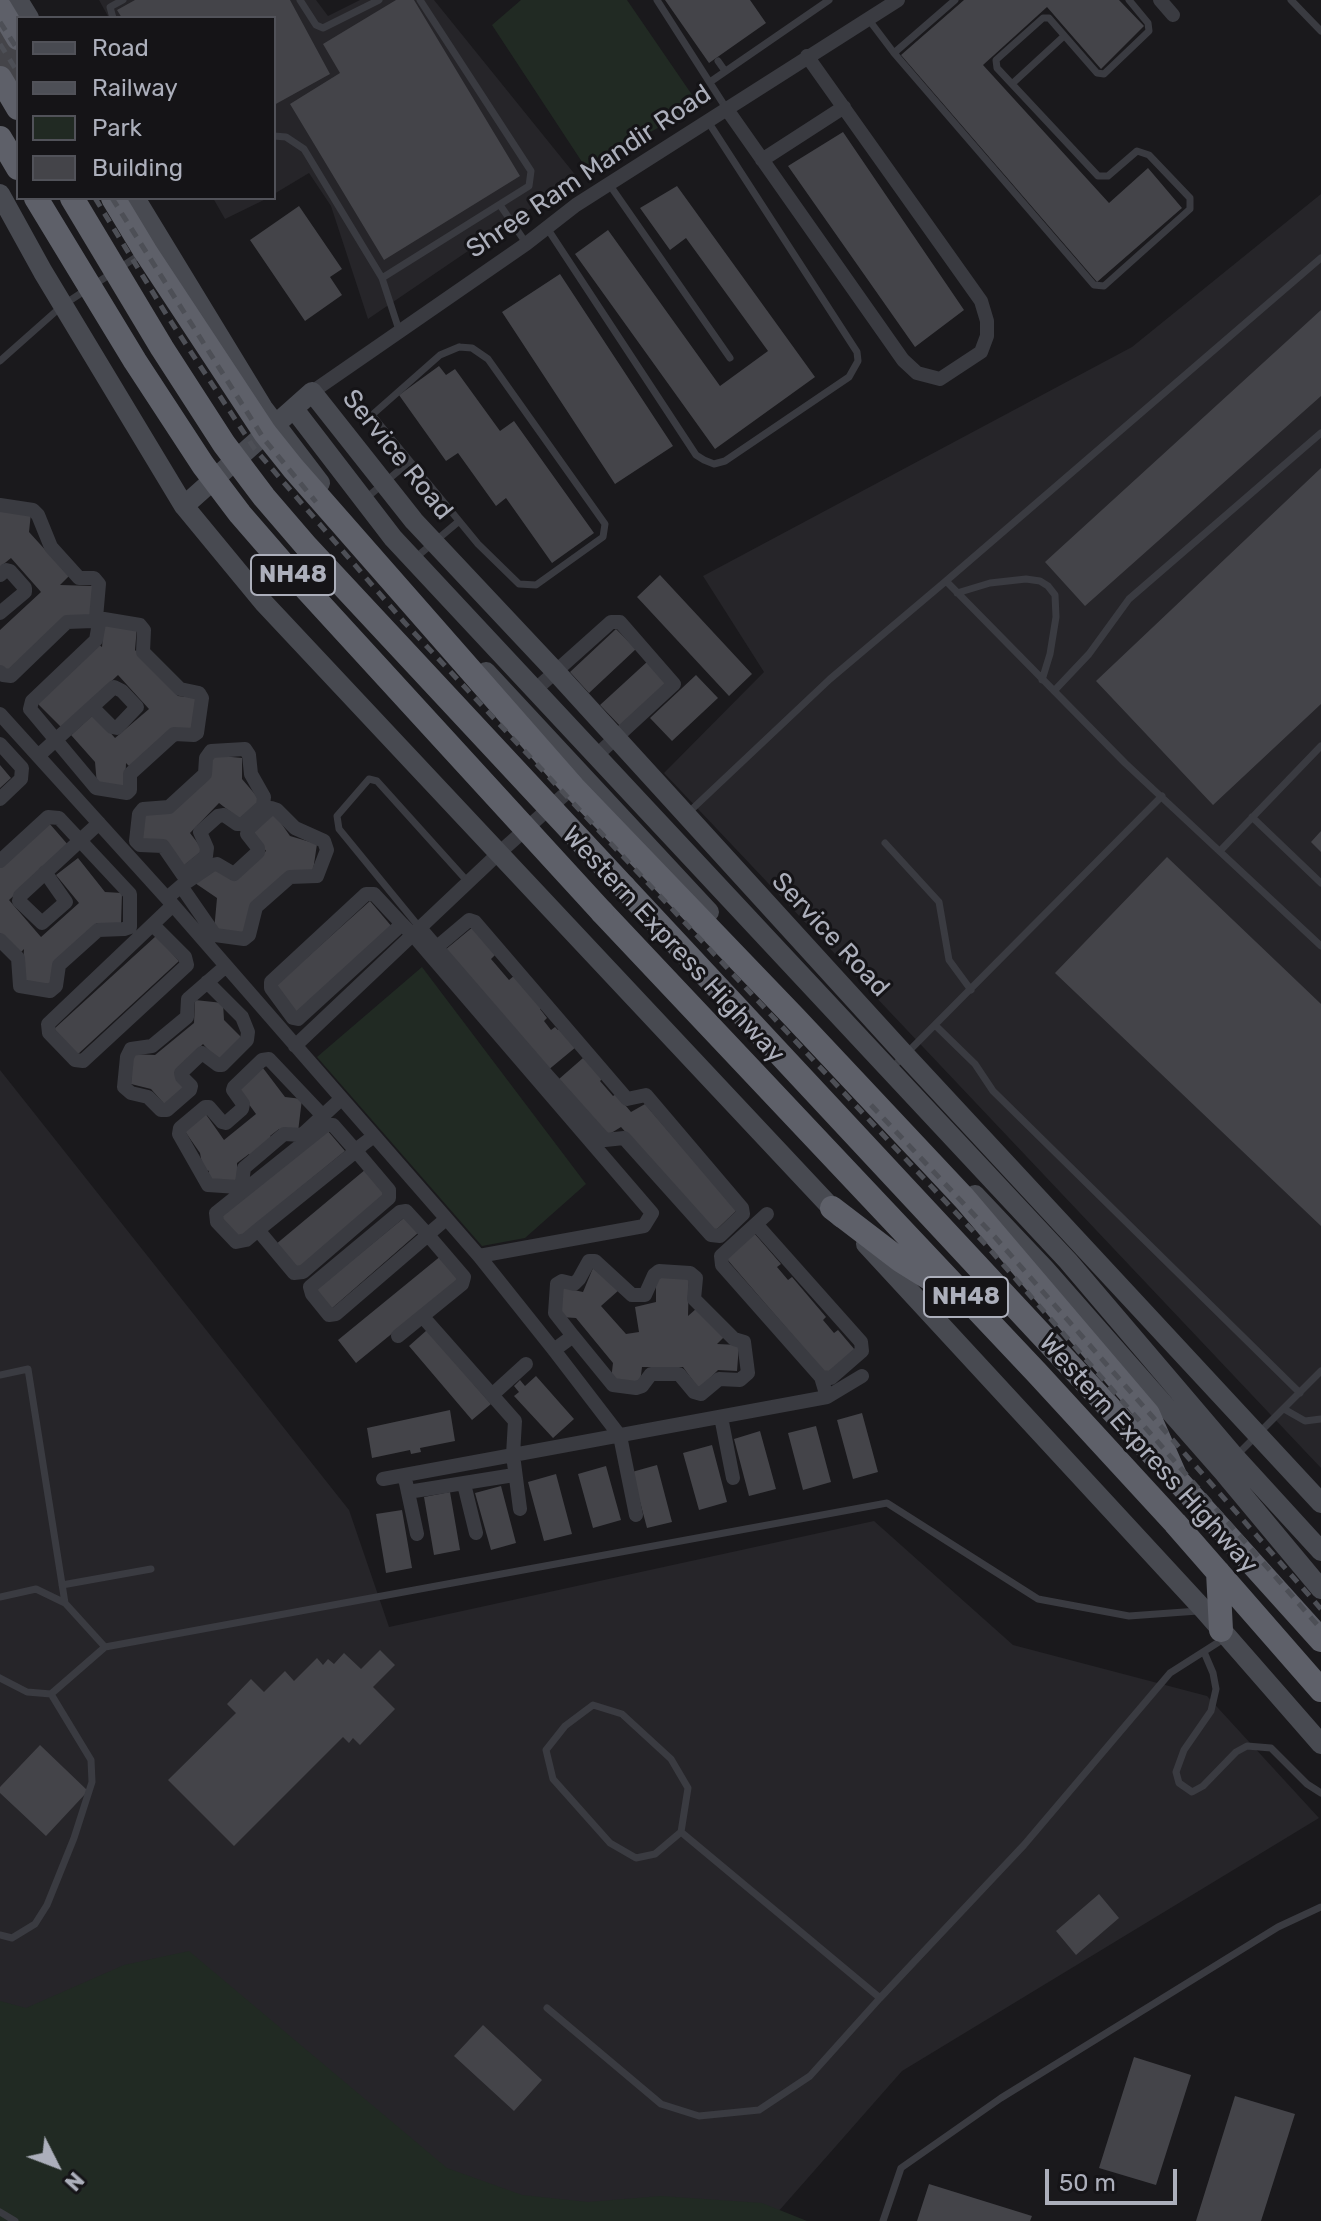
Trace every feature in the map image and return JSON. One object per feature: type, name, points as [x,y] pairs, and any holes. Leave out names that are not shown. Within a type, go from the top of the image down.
[{"type":"highway","points":[[0,8],[16,35]]},
{"type":"highway","points":[[0,78],[16,105]]},
{"type":"highway","points":[[0,138],[16,165]]},
{"type":"highway","name":"Western Express Highway","points":[[37,200],[143,374],[203,465],[240,514],[602,912],[972,1303],[1218,1572],[1321,1690]]},
{"type":"highway","name":"Western Express Highway","points":[[73,200],[224,444],[307,547],[1177,1480],[1312,1619],[1321,1640]]},
{"type":"highway","points":[[115,200],[153,246],[270,429],[319,499],[573,787],[964,1198],[1148,1414],[1177,1480]]},
{"type":"highway","points":[[832,1208],[900,1260],[972,1303]]},
{"type":"highway","points":[[1218,1572],[1224,1633]]},
{"type":"main road","points":[[0,194],[184,506],[264,603],[832,1208],[1204,1610],[1321,1744]]},
{"type":"main road","points":[[136,200],[153,246]]},
{"type":"main road","points":[[184,506],[312,392]]},
{"type":"main road","name":"Service Road","points":[[312,392],[382,483],[434,542],[619,736],[659,787],[906,1056],[1068,1246],[1260,1434],[1321,1503]]},
{"type":"main road","points":[[294,409],[413,560],[890,1071],[1068,1246],[1235,1457],[1321,1551]]},
{"type":"main road","points":[[270,429],[399,580],[1045,1269],[1225,1474],[1321,1589]]},
{"type":"main road","points":[[642,804],[659,787]]},
{"type":"main road","points":[[834,1010],[850,995]]},
{"type":"street","name":"Shree Ram Mandir Road","points":[[312,392],[609,184],[898,0]]},
{"type":"street","points":[[1160,0],[1173,15]]},
{"type":"street","points":[[726,108],[903,360],[917,373],[940,379],[981,352],[987,336],[987,321],[981,301],[807,56]]},
{"type":"street","points":[[762,160],[844,107]]},
{"type":"street","points":[[0,505],[33,510],[51,547],[79,578],[94,578],[99,584],[96,618],[93,621],[67,622],[11,676],[0,672]]},
{"type":"street","points":[[0,575],[6,570],[10,571],[25,588],[25,592],[2,607]]},
{"type":"street","points":[[104,619],[140,625],[144,630],[143,652],[180,689],[199,693],[202,698],[197,733],[174,734],[130,774],[130,790],[127,793],[96,788],[56,739],[30,709],[32,701],[96,640],[99,623],[104,619]]},
{"type":"street","points":[[535,690],[611,622],[620,622],[674,682],[597,755]]},
{"type":"street","points":[[38,756],[92,707]]},
{"type":"street","points":[[3,724],[38,756],[99,823],[479,1256],[620,1436],[636,1515]]},
{"type":"street","points":[[0,744],[22,768],[21,779],[0,799]]},
{"type":"street","points":[[153,925],[185,957],[187,965],[83,1061],[75,1060],[49,1033],[48,1024],[153,925],[167,899],[182,880],[206,856],[207,848],[200,832],[218,816],[224,815],[237,824],[243,824],[263,806],[264,797],[251,774],[249,755],[245,749],[211,751],[206,758],[205,774],[169,807],[143,809],[139,814],[136,841],[140,845],[163,846],[182,880],[215,935],[244,939],[249,935],[256,907],[290,877],[317,876],[327,850],[324,841],[295,828],[271,808],[248,829],[247,834],[258,852],[234,874],[217,864],[182,880]]},
{"type":"street","points":[[295,1046],[573,787]]},
{"type":"street","points":[[0,861],[48,817],[59,818],[130,894],[130,927],[98,930],[59,965],[56,986],[50,991],[20,986],[18,958],[0,940]]},
{"type":"street","points":[[45,872],[99,823]]},
{"type":"street","points":[[402,924],[298,1019],[293,1018],[271,988],[271,982],[366,894],[374,894],[402,924],[437,947],[605,1140],[624,1138],[711,1235],[720,1236],[743,1214],[742,1208],[646,1095],[627,1099],[475,922],[469,920],[437,947]]},
{"type":"street","points":[[416,932],[652,1213],[644,1226],[479,1256]]},
{"type":"street","points":[[207,982],[242,1017],[248,1032],[247,1040],[222,1065],[202,1053],[181,1073],[191,1086],[190,1090],[167,1110],[161,1110],[148,1097],[131,1093],[124,1087],[127,1057],[131,1049],[152,1046],[187,1017],[188,999],[207,982],[226,966]]},
{"type":"street","points":[[323,1116],[269,1059],[262,1060],[234,1087],[243,1104],[242,1109],[226,1123],[209,1107],[205,1107],[180,1128],[179,1134],[208,1185],[238,1187],[242,1183],[244,1168],[284,1134],[302,1135],[323,1116],[341,1099]]},
{"type":"street","points":[[258,1230],[294,1273],[303,1272],[389,1198],[389,1190],[356,1151],[333,1125],[326,1125],[216,1213],[217,1222],[236,1242],[246,1240],[258,1230],[356,1151],[374,1136]]},
{"type":"street","points":[[398,1336],[462,1284],[464,1277],[428,1235],[406,1211],[400,1212],[310,1287],[329,1315],[336,1314],[428,1235],[446,1219]]},
{"type":"street","points":[[821,1377],[831,1378],[862,1351],[861,1342],[762,1219],[721,1256],[722,1265],[821,1377],[827,1397]]},
{"type":"street","points":[[589,1261],[595,1261],[632,1295],[645,1295],[659,1271],[690,1273],[696,1278],[694,1299],[734,1339],[744,1342],[748,1373],[740,1380],[719,1379],[701,1394],[694,1392],[679,1374],[651,1374],[642,1386],[636,1388],[613,1385],[573,1336],[555,1313],[554,1292],[562,1281],[574,1284],[589,1261]]},
{"type":"street","points":[[423,1317],[515,1421],[514,1475],[520,1509]]},
{"type":"street","points":[[554,1350],[573,1336]]},
{"type":"street","points":[[492,1395],[526,1364]]},
{"type":"street","points":[[383,1479],[827,1397],[862,1376]]},
{"type":"street","points":[[721,1417],[733,1478]]},
{"type":"street","points":[[405,1475],[417,1534]]},
{"type":"street","points":[[408,1492],[514,1475]]},
{"type":"street","points":[[464,1484],[476,1533]]},
{"type":"lane","points":[[112,16],[110,7],[123,0]]},
{"type":"lane","points":[[300,0],[316,25],[323,28],[379,0]]},
{"type":"lane","points":[[382,278],[529,186],[531,171],[420,0]]},
{"type":"lane","points":[[657,0],[726,108]]},
{"type":"lane","points":[[710,82],[829,0]]},
{"type":"lane","points":[[894,53],[955,0]]},
{"type":"lane","points":[[869,20],[1094,285],[1104,286],[1190,209],[1190,198],[1149,155],[1137,151],[1108,176],[1098,176],[997,68],[996,60],[1024,32],[1043,18],[1049,18],[1097,73],[1104,74],[1149,31],[1148,23],[1129,0]]},
{"type":"lane","points":[[1291,0],[1321,31]]},
{"type":"lane","points":[[1013,83],[1064,36]]},
{"type":"lane","points":[[718,61],[725,71]]},
{"type":"lane","points":[[547,228],[696,455],[714,464],[725,461],[849,377],[858,361],[857,352],[707,120]]},
{"type":"lane","points":[[276,136],[286,137],[304,149],[382,278],[399,330]]},
{"type":"lane","points":[[609,184],[730,358]]},
{"type":"lane","points":[[500,205],[526,244]]},
{"type":"lane","points":[[0,361],[63,305],[153,246]]},
{"type":"lane","points":[[685,815],[830,679],[1321,258]]},
{"type":"lane","points":[[459,347],[472,348],[488,359],[605,524],[603,537],[536,585],[519,584],[458,522],[409,462],[372,415],[440,355],[459,347]]},
{"type":"lane","points":[[1054,691],[1089,654],[1129,599],[1321,433]]},
{"type":"lane","points":[[364,500],[409,462]]},
{"type":"lane","points":[[413,560],[458,522]]},
{"type":"lane","points":[[957,593],[990,583],[1026,579],[1048,586],[1055,595],[1056,617],[1042,680]]},
{"type":"lane","points":[[946,581],[1125,763],[1321,946]]},
{"type":"lane","points":[[1220,851],[1321,746]]},
{"type":"lane","points":[[416,932],[339,829],[337,816],[369,779],[377,781],[469,883]]},
{"type":"lane","points":[[890,1071],[1162,796]]},
{"type":"lane","points":[[1252,817],[1321,883]]},
{"type":"lane","points":[[885,843],[939,902],[949,960],[971,990]]},
{"type":"lane","points":[[936,1026],[975,1064],[993,1091],[1300,1393]]},
{"type":"lane","points":[[0,1375],[28,1369],[65,1603]]},
{"type":"lane","points":[[1235,1457],[1321,1371]]},
{"type":"lane","points":[[1284,1409],[1305,1421],[1321,1419]]},
{"type":"lane","points":[[0,1678],[27,1692],[51,1694],[105,1647],[887,1503],[1038,1599],[1129,1616],[1204,1610]]},
{"type":"lane","points":[[62,1585],[151,1569]]},
{"type":"lane","points":[[0,1597],[36,1589],[65,1603],[105,1647]]},
{"type":"lane","points":[[547,2008],[661,2104],[699,2116],[759,2110],[810,2076],[1024,1845],[1170,1673],[1204,1652],[1224,1633]]},
{"type":"lane","points":[[1204,1652],[1216,1689],[1211,1711],[1184,1750],[1176,1772],[1179,1783],[1192,1792],[1203,1786],[1236,1752],[1247,1746],[1271,1748],[1307,1784],[1321,1793]]},
{"type":"lane","points":[[0,1935],[12,1938],[35,1924],[47,1905],[92,1782],[91,1760],[51,1694]]},
{"type":"lane","points":[[593,1705],[622,1714],[671,1759],[688,1788],[681,1832],[655,1854],[636,1858],[610,1843],[553,1779],[546,1750],[565,1726],[593,1705]]},
{"type":"lane","points":[[681,1832],[880,1998]]},
{"type":"lane","points":[[883,2221],[901,2168],[1001,2098],[1278,1927],[1321,1907]]},
{"type":"lane","points":[[0,2212],[15,2221]]},
{"type":"shaded area","points":[[99,0],[316,0],[328,16],[360,0],[434,0],[577,177],[368,319],[331,206],[309,173],[276,193],[276,16],[108,16]]},
{"type":"shaded area","points":[[1321,194],[1321,1468],[664,773],[764,672],[703,576],[1132,347]]},
{"type":"shaded area","points":[[214,200],[264,200],[225,219]]},
{"type":"shaded area","points":[[0,1070],[349,1510],[389,1627],[874,1521],[1013,1645],[1207,1696],[1319,1818],[902,2071],[770,2221],[113,2221],[0,2113]]},
{"type":"green space","points":[[521,0],[627,0],[699,105],[586,168],[492,25]]},
{"type":"green space","points":[[422,967],[586,1184],[525,1238],[482,1246],[317,1057]]},
{"type":"green space","points":[[189,1951],[447,2168],[522,2195],[588,2202],[661,2196],[762,2203],[807,2221],[0,2221],[0,2001],[26,2008],[124,1965]]},
{"type":"building","points":[[0,0],[16,16],[16,113],[0,85]]},
{"type":"building","points":[[135,0],[290,0],[330,74],[276,104],[276,16],[121,16],[117,10]]},
{"type":"building","points":[[396,0],[414,0],[520,176],[384,260],[290,104],[340,73],[323,44]]},
{"type":"building","points":[[665,0],[750,0],[766,23],[709,63]]},
{"type":"building","points":[[964,0],[1119,0],[1144,26],[1101,69],[1047,7],[983,65],[1109,203],[1148,168],[1182,208],[1097,282],[901,55]]},
{"type":"building","points":[[843,132],[964,310],[915,347],[788,166]]},
{"type":"building","points":[[677,186],[815,377],[715,449],[575,254],[608,230],[720,386],[768,351],[686,238],[670,250],[640,208]]},
{"type":"building","points":[[299,206],[342,269],[330,277],[342,295],[305,321],[250,240]]},
{"type":"building","points":[[560,274],[673,446],[615,484],[502,312]]},
{"type":"building","points":[[1321,310],[1321,396],[1085,606],[1045,562]]},
{"type":"building","points":[[439,366],[446,375],[455,369],[500,431],[514,421],[594,533],[552,563],[506,498],[496,506],[458,453],[446,461],[399,395]]},
{"type":"building","points":[[1321,468],[1321,704],[1213,805],[1096,681]]},
{"type":"building","points":[[0,508],[31,513],[29,532],[69,576],[60,585],[94,586],[92,617],[66,616],[5,674],[0,668],[0,630],[41,592],[11,558],[0,567]]},
{"type":"building","points":[[660,575],[752,674],[729,696],[637,597]]},
{"type":"building","points":[[104,624],[137,627],[135,650],[178,696],[197,698],[194,731],[131,768],[126,763],[125,789],[97,785],[95,762],[71,735],[94,714],[115,738],[149,709],[118,675],[62,728],[36,702],[98,644],[102,647]]},
{"type":"building","points":[[616,629],[636,649],[589,693],[570,672]]},
{"type":"building","points":[[648,661],[669,684],[622,728],[600,705]]},
{"type":"building","points":[[696,675],[718,698],[672,741],[650,718]]},
{"type":"building","points":[[211,755],[242,758],[242,779],[260,800],[241,820],[219,803],[190,833],[203,850],[181,868],[165,841],[139,841],[142,813],[166,814]]},
{"type":"building","points":[[0,765],[11,778],[0,788]]},
{"type":"building","points":[[274,813],[290,836],[317,844],[313,871],[288,871],[245,934],[214,931],[217,898],[195,883],[215,869],[232,880],[266,851],[252,831]]},
{"type":"building","points":[[49,823],[69,846],[9,900],[41,937],[79,903],[56,875],[78,858],[105,892],[122,893],[121,924],[97,923],[51,984],[22,983],[24,949],[19,954],[0,933],[0,867]]},
{"type":"building","points":[[1321,831],[1321,852],[1311,842]]},
{"type":"building","points":[[1167,857],[1321,1004],[1321,1226],[1055,973]]},
{"type":"building","points":[[370,901],[393,928],[296,1015],[275,986]]},
{"type":"building","points":[[474,926],[497,953],[491,959],[509,980],[515,975],[543,1007],[540,1009],[547,1018],[544,1021],[551,1030],[560,1028],[576,1047],[547,1071],[445,950]]},
{"type":"building","points":[[156,936],[179,961],[77,1055],[54,1029]]},
{"type":"building","points":[[195,1000],[223,1003],[224,1020],[244,1040],[219,1062],[203,1044],[174,1073],[187,1088],[166,1106],[151,1089],[131,1084],[132,1054],[155,1055],[194,1023]]},
{"type":"building","points":[[583,1058],[603,1078],[600,1081],[613,1096],[616,1094],[631,1112],[645,1104],[737,1210],[714,1232],[621,1127],[608,1135],[559,1079]]},
{"type":"building","points":[[263,1068],[285,1097],[302,1099],[298,1132],[279,1129],[270,1136],[273,1140],[252,1157],[249,1154],[237,1163],[237,1183],[208,1182],[209,1171],[203,1169],[200,1153],[184,1130],[205,1113],[224,1140],[256,1114],[237,1088]]},
{"type":"building","points":[[327,1130],[345,1151],[238,1239],[220,1218]]},
{"type":"building","points":[[366,1169],[386,1194],[296,1270],[275,1245]]},
{"type":"building","points":[[405,1217],[418,1233],[330,1310],[314,1291]]},
{"type":"building","points":[[754,1233],[781,1264],[777,1267],[788,1280],[792,1277],[826,1317],[823,1320],[834,1333],[838,1330],[855,1350],[826,1374],[726,1258]]},
{"type":"building","points":[[442,1255],[460,1278],[356,1363],[338,1340]]},
{"type":"building","points":[[593,1268],[619,1290],[601,1306],[626,1334],[639,1332],[635,1307],[656,1302],[656,1276],[689,1276],[688,1316],[697,1308],[724,1337],[717,1344],[739,1345],[737,1371],[718,1370],[699,1389],[683,1367],[642,1367],[640,1383],[611,1380],[613,1363],[576,1318],[560,1317],[560,1287],[583,1292]]},
{"type":"building","points":[[427,1330],[491,1404],[472,1420],[409,1346]]},
{"type":"building","points":[[536,1376],[574,1419],[553,1438],[514,1396],[519,1392],[514,1386],[520,1380],[525,1386]]},
{"type":"building","points":[[450,1410],[455,1441],[420,1448],[421,1452],[411,1454],[410,1450],[372,1458],[367,1428]]},
{"type":"building","points":[[862,1413],[878,1472],[853,1479],[837,1420]]},
{"type":"building","points":[[816,1426],[831,1482],[803,1490],[788,1433]]},
{"type":"building","points":[[760,1431],[776,1489],[749,1496],[734,1439]]},
{"type":"building","points":[[712,1445],[727,1502],[699,1510],[683,1453]]},
{"type":"building","points":[[657,1465],[672,1522],[647,1528],[632,1472]]},
{"type":"building","points":[[606,1466],[621,1520],[593,1528],[578,1474]]},
{"type":"building","points":[[556,1474],[572,1534],[544,1541],[528,1482]]},
{"type":"building","points":[[501,1486],[516,1543],[491,1550],[475,1493]]},
{"type":"building","points":[[450,1492],[460,1550],[434,1555],[424,1497]]},
{"type":"building","points":[[402,1510],[412,1568],[386,1573],[376,1514]]},
{"type":"building","points":[[380,1650],[395,1665],[373,1687],[395,1709],[360,1745],[353,1738],[349,1743],[343,1737],[234,1846],[168,1780],[236,1713],[227,1704],[251,1679],[264,1692],[285,1671],[294,1681],[317,1658],[323,1665],[328,1659],[334,1664],[344,1653],[361,1669]]},
{"type":"building","points":[[40,1745],[88,1791],[46,1836],[0,1793],[0,1787]]},
{"type":"building","points":[[1099,1894],[1119,1918],[1076,1955],[1056,1931]]},
{"type":"building","points":[[483,2025],[542,2080],[514,2111],[454,2056]]},
{"type":"building","points":[[1134,2057],[1191,2075],[1156,2185],[1099,2168]]},
{"type":"building","points":[[1235,2096],[1295,2114],[1261,2221],[1196,2221]]},
{"type":"building","points":[[929,2184],[1032,2216],[1030,2221],[917,2221]]},
{"type":"railway","points":[[0,22],[16,47]]},
{"type":"railway","points":[[0,44],[16,70]]},
{"type":"railway","points":[[96,200],[254,448],[404,622],[986,1245],[1321,1629]]},
{"type":"railway","points":[[113,200],[264,439],[316,502]]},
{"type":"railway","points":[[871,1105],[994,1236],[1321,1609]]}]
